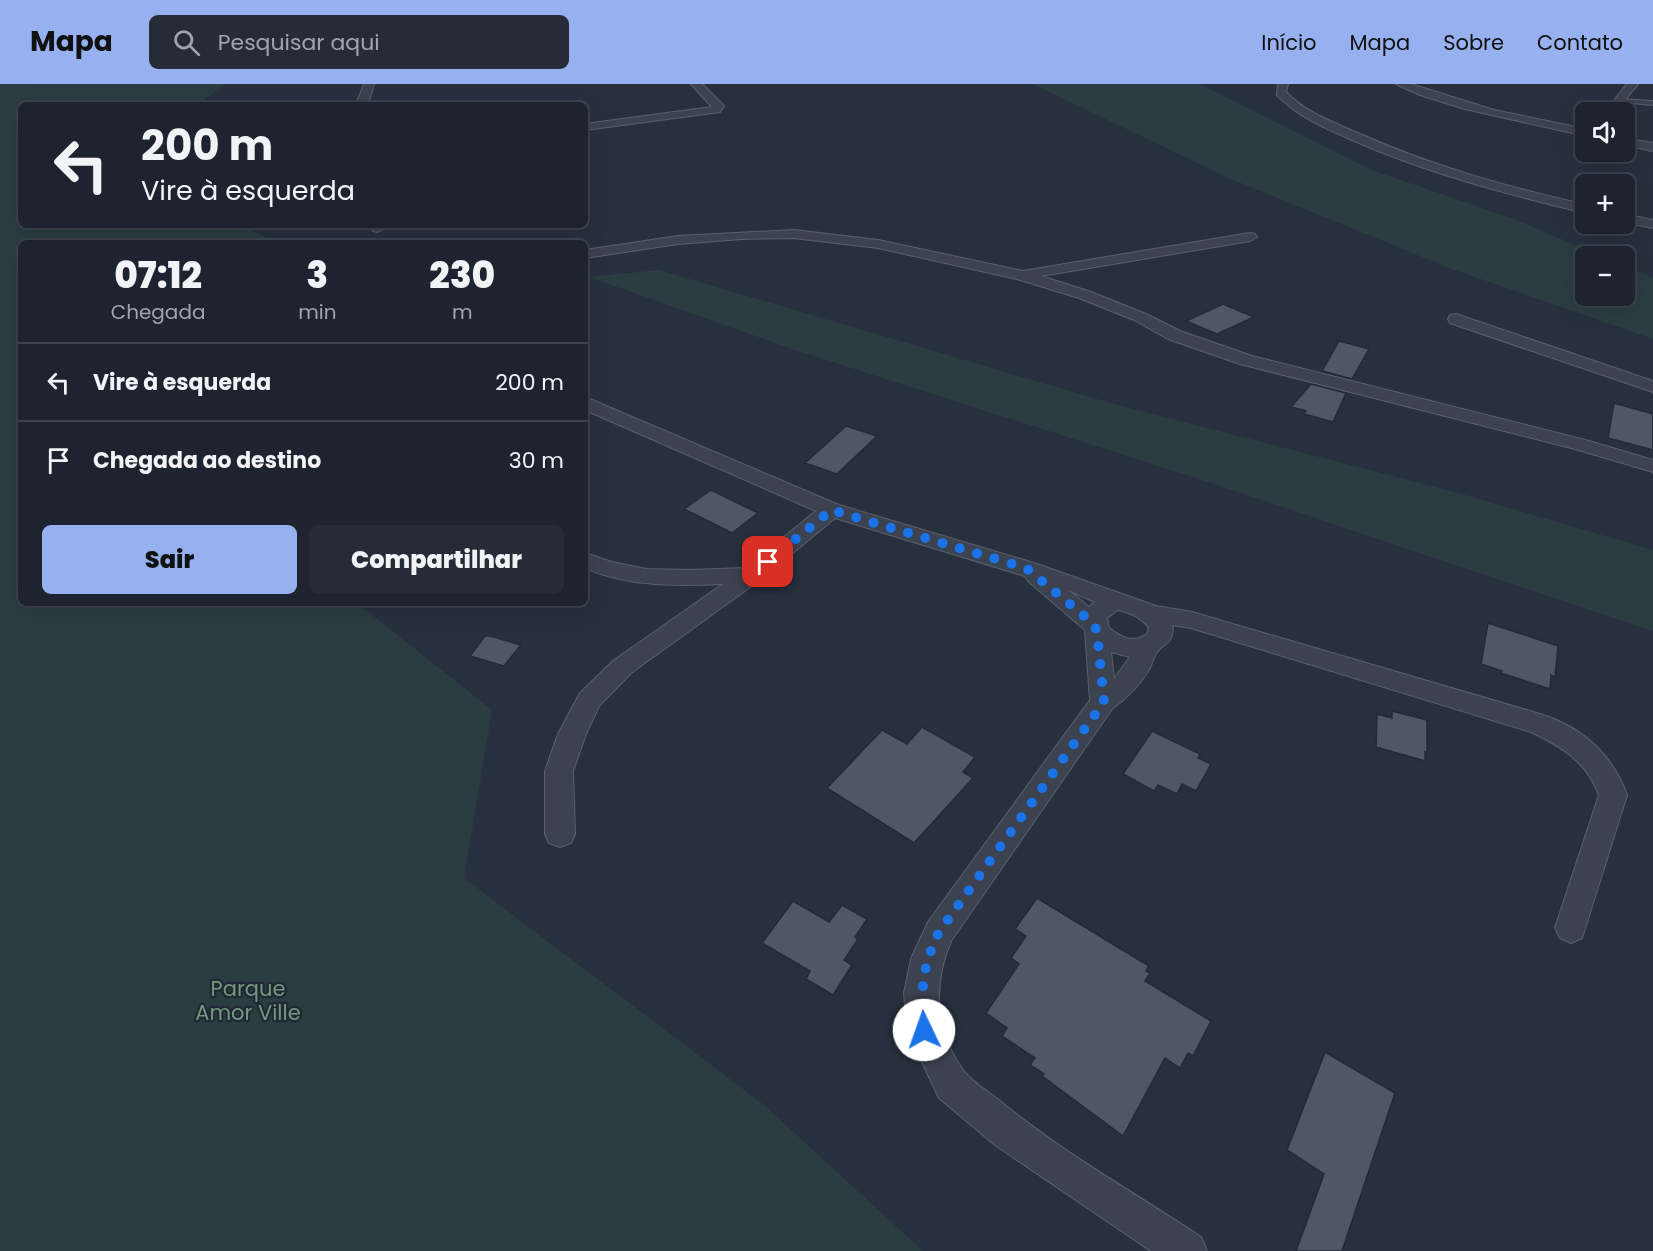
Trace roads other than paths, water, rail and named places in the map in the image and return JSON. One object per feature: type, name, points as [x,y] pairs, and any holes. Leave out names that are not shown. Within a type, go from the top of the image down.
[{"type":"street","points":[[363,102],[369,84]]},
{"type":"street","points":[[588,127],[716,110],[718,106],[696,84]]},
{"type":"street","points":[[1283,84],[1281,93],[1298,108],[1370,144],[1468,180],[1575,206]]},
{"type":"street","points":[[1401,84],[1435,97],[1486,111],[1575,131]]},
{"type":"street","points":[[1620,100],[1633,84]]},
{"type":"street","points":[[1635,143],[1653,147]]},
{"type":"street","points":[[1635,221],[1653,225]]},
{"type":"street","points":[[588,254],[678,240],[741,235],[794,234],[878,244],[1022,275],[1110,304],[1174,335],[1235,357],[1582,445],[1653,466]]},
{"type":"street","points":[[1022,275],[1250,237]]},
{"type":"street","points":[[1456,319],[1653,387]]},
{"type":"street","points":[[588,404],[831,510],[1026,568],[1075,584],[1116,602],[1136,605],[1154,614],[1192,620],[1540,724],[1580,744],[1600,766],[1609,780],[1613,795],[1571,928]]},
{"type":"street","points":[[560,834],[559,771],[572,734],[589,700],[622,668],[752,575],[831,510]]},
{"type":"street","points":[[588,561],[619,572],[639,574],[692,577],[752,575]]},
{"type":"street","points":[[1026,568],[1096,628],[1106,640],[1119,646],[1153,642],[1211,626]]},
{"type":"street","points":[[1104,702],[1095,613],[1103,606],[1116,602]]},
{"type":"street","points":[[1154,614],[1161,626],[1136,674],[1125,687],[1104,702],[939,932],[927,959],[921,993],[924,1030],[952,1085],[1008,1132],[1172,1244]]},
{"type":"lane","points":[[1620,100],[1653,104]]},
{"type":"park label","name":"Parque Amor Ville","points":[[248,1001]]}]
